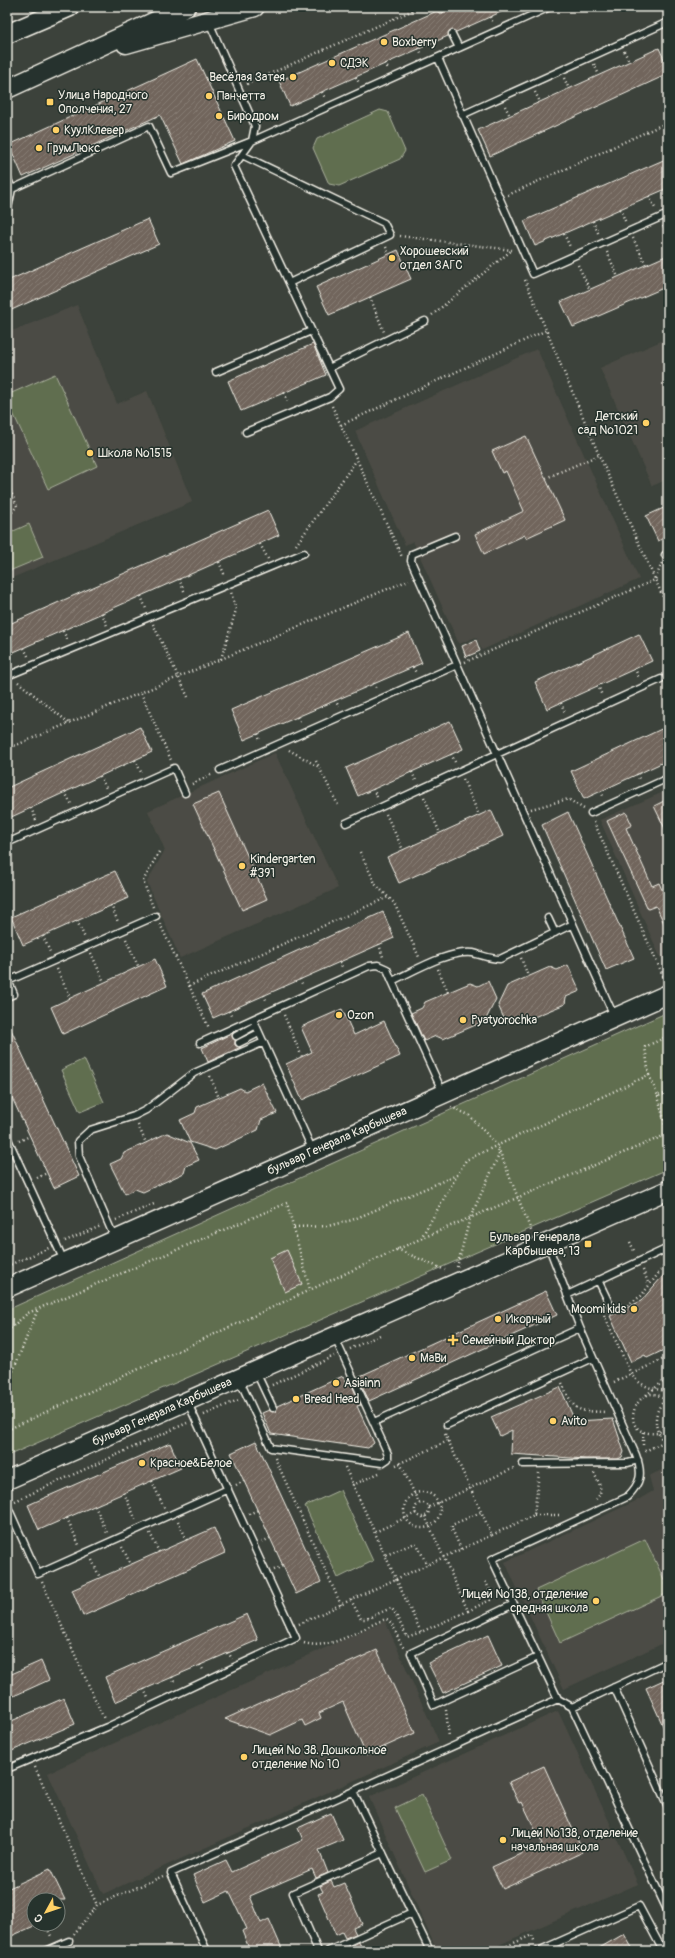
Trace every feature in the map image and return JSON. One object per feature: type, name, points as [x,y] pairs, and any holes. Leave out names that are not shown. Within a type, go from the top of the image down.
[{"type":"street","points":[[7,27],[40,7]]},
{"type":"street","points":[[7,34],[70,7]]},
{"type":"street","points":[[7,89],[186,7]]},
{"type":"street","points":[[66,62],[255,7]]},
{"type":"street","name":"бульвар Генерала Карбышева","points":[[7,1288],[668,994]]},
{"type":"street","name":"бульвар Генерала Карбышева","points":[[7,1480],[334,1336],[454,1279],[541,1246],[668,1190]]},
{"type":"lane","points":[[12,189],[149,126],[171,173],[252,141],[550,7]]},
{"type":"lane","points":[[209,20],[237,88],[255,126],[252,141],[234,166],[338,388],[328,398],[246,432]]},
{"type":"lane","points":[[462,114],[668,22]]},
{"type":"lane","points":[[452,34],[459,48]]},
{"type":"lane","points":[[438,58],[533,274],[668,214]]},
{"type":"lane","points":[[242,155],[384,223],[390,235],[289,283]]},
{"type":"lane","points":[[7,177],[12,189],[7,213]]},
{"type":"lane","points":[[329,368],[425,321]]},
{"type":"lane","points":[[216,372],[311,331]]},
{"type":"lane","points":[[455,536],[412,554],[411,562],[615,1018]]},
{"type":"lane","points":[[9,675],[304,553]]},
{"type":"lane","points":[[220,770],[457,665]]},
{"type":"lane","points":[[346,823],[496,753],[661,679]]},
{"type":"lane","points":[[7,843],[174,768],[184,790]]},
{"type":"lane","points":[[591,813],[668,778]]},
{"type":"lane","points":[[7,998],[14,994],[8,980],[156,916]]},
{"type":"lane","points":[[548,918],[555,933]]},
{"type":"lane","points":[[392,981],[451,954],[473,953],[489,959],[500,959],[573,924]]},
{"type":"lane","points":[[200,1043],[369,966],[378,965],[387,969],[437,1097]]},
{"type":"lane","points":[[253,1019],[313,1152]]},
{"type":"lane","points":[[236,1036],[256,1025]]},
{"type":"lane","points":[[239,1043],[260,1033]]},
{"type":"lane","points":[[116,1240],[79,1156],[78,1141],[90,1130],[134,1116],[146,1110],[194,1073],[264,1042]]},
{"type":"lane","points":[[7,1137],[65,1263]]},
{"type":"lane","points":[[541,1246],[567,1295],[638,1460],[640,1474],[638,1486],[627,1497],[492,1559],[558,1699],[572,1707],[668,1912]]},
{"type":"lane","points":[[567,1295],[668,1248]]},
{"type":"lane","points":[[598,1280],[612,1309]]},
{"type":"lane","points":[[374,1422],[580,1328]]},
{"type":"lane","points":[[238,1378],[271,1448],[380,1463],[388,1459],[388,1454],[334,1336]]},
{"type":"lane","points":[[447,1425],[593,1358]]},
{"type":"lane","points":[[255,1371],[273,1408]]},
{"type":"lane","points":[[7,1769],[107,1727],[296,1638],[187,1401]]},
{"type":"lane","points":[[523,1464],[630,1463],[638,1460]]},
{"type":"lane","points":[[7,1505],[38,1574],[228,1489]]},
{"type":"lane","points":[[514,1604],[411,1653],[434,1704],[538,1657]]},
{"type":"lane","points":[[572,1707],[668,1662]]},
{"type":"lane","points":[[614,1687],[668,1807]]},
{"type":"lane","points":[[208,1951],[171,1873],[558,1699]]},
{"type":"lane","points":[[353,1791],[430,1951]]},
{"type":"lane","points":[[318,1951],[292,1894],[383,1853]]},
{"type":"lane","points":[[538,1951],[639,1906],[663,1951]]},
{"type":"lane","points":[[328,1951],[412,1914]]},
{"type":"lane","points":[[46,1951],[70,1941]]},
{"type":"path","points":[[237,88],[420,7]]},
{"type":"path","points":[[500,198],[668,122]]},
{"type":"path","points":[[390,235],[512,250]]},
{"type":"path","points":[[509,243],[515,257]]},
{"type":"path","points":[[425,321],[512,250]]},
{"type":"path","points":[[525,279],[599,455],[668,608]]},
{"type":"path","points":[[370,297],[387,339]]},
{"type":"path","points":[[340,425],[547,330]]},
{"type":"path","points":[[328,398],[404,563]]},
{"type":"path","points":[[546,478],[599,455]]},
{"type":"path","points":[[285,561],[356,460]]},
{"type":"path","points":[[7,483],[17,506],[7,518]]},
{"type":"path","points":[[260,544],[271,566]]},
{"type":"path","points":[[457,665],[656,580],[666,554]]},
{"type":"path","points":[[219,562],[229,584],[236,610],[222,659]]},
{"type":"path","points":[[7,749],[412,579],[409,574]]},
{"type":"path","points":[[179,579],[189,601]]},
{"type":"path","points":[[150,617],[188,697]]},
{"type":"path","points":[[9,675],[69,723]]},
{"type":"path","points":[[141,693],[174,768]]},
{"type":"path","points":[[279,745],[319,768]]},
{"type":"path","points":[[135,760],[144,781]]},
{"type":"path","points":[[316,761],[338,805]]},
{"type":"path","points":[[184,790],[220,770]]},
{"type":"path","points":[[459,770],[479,815]]},
{"type":"path","points":[[420,789],[440,832]]},
{"type":"path","points":[[523,812],[568,799],[591,813],[668,988]]},
{"type":"path","points":[[382,806],[403,850]]},
{"type":"path","points":[[160,850],[142,881],[156,916],[208,1026],[216,1035]]},
{"type":"path","points":[[360,852],[376,885],[394,903],[423,967]]},
{"type":"path","points":[[189,986],[388,897]]},
{"type":"path","points":[[518,951],[528,976]]},
{"type":"path","points":[[435,962],[448,992]]},
{"type":"path","points":[[280,1006],[302,1057]]},
{"type":"path","points":[[7,1430],[397,1249],[668,1135],[658,1096],[650,1075],[645,1047],[668,1036]]},
{"type":"path","points":[[206,1067],[218,1098]]},
{"type":"path","points":[[420,1239],[466,1160],[650,1075]]},
{"type":"path","points":[[658,1096],[668,1093]]},
{"type":"path","points":[[437,1097],[469,1115],[497,1145],[531,1228],[541,1246]]},
{"type":"path","points":[[7,1103],[13,1100]]},
{"type":"path","points":[[134,1116],[146,1143]]},
{"type":"path","points":[[397,1249],[454,1279],[470,1218],[499,1155],[497,1145]]},
{"type":"path","points":[[294,1227],[328,1226],[352,1220],[457,1175]]},
{"type":"path","points":[[7,1331],[28,1313],[287,1203],[310,1290]]},
{"type":"path","points":[[618,1301],[624,1306],[635,1300],[668,1261]]},
{"type":"path","points":[[7,1386],[38,1309]]},
{"type":"path","points":[[602,1312],[631,1374],[640,1384],[653,1389],[668,1391]]},
{"type":"path","points":[[608,1385],[668,1357]]},
{"type":"path","points":[[558,1374],[570,1402],[578,1410],[617,1412]]},
{"type":"path","points":[[668,1378],[644,1396],[634,1406],[633,1414],[634,1421],[643,1432],[643,1452],[668,1440]]},
{"type":"path","points":[[644,1396],[652,1394],[667,1399]]},
{"type":"path","points":[[667,1399],[668,1404]]},
{"type":"path","points":[[667,1399],[656,1415],[658,1433],[668,1445]]},
{"type":"path","points":[[643,1432],[658,1433],[668,1425]]},
{"type":"path","points":[[394,1466],[448,1441],[492,1535]]},
{"type":"path","points":[[271,1448],[341,1604]]},
{"type":"path","points":[[341,1458],[421,1632]]},
{"type":"path","points":[[400,1463],[419,1503]]},
{"type":"path","points":[[429,1507],[523,1464]]},
{"type":"path","points":[[534,1515],[540,1464]]},
{"type":"path","points":[[589,1464],[601,1493],[597,1499],[590,1502]]},
{"type":"path","points":[[353,1485],[380,1472]]},
{"type":"path","points":[[152,1481],[168,1516]]},
{"type":"path","points":[[124,1493],[139,1528]]},
{"type":"path","points":[[428,1493],[438,1502],[440,1514],[436,1522],[429,1526],[416,1527],[406,1517],[405,1506],[408,1499],[414,1494],[428,1493]]},
{"type":"path","points":[[419,1503],[425,1503],[429,1507],[429,1513],[425,1516],[420,1517],[416,1513],[415,1507],[419,1503]]},
{"type":"path","points":[[95,1506],[111,1541]]},
{"type":"path","points":[[461,1549],[452,1529],[452,1525],[481,1512]]},
{"type":"path","points":[[174,1513],[187,1540]]},
{"type":"path","points":[[375,1532],[416,1513]]},
{"type":"path","points":[[291,1627],[534,1515],[562,1515]]},
{"type":"path","points":[[425,1516],[468,1611]]},
{"type":"path","points":[[68,1518],[85,1553],[100,1578]]},
{"type":"path","points":[[146,1525],[159,1552]]},
{"type":"path","points":[[118,1538],[130,1565]]},
{"type":"path","points":[[386,1555],[415,1543],[427,1565]]},
{"type":"path","points":[[38,1574],[107,1727]]},
{"type":"path","points":[[351,1600],[361,1618],[366,1618],[391,1608],[407,1637],[488,1602],[491,1598],[485,1581]]},
{"type":"path","points":[[296,1638],[309,1645],[325,1645],[336,1642],[386,1619],[390,1621],[402,1645],[411,1653]]},
{"type":"path","points":[[442,1752],[450,1734],[444,1700]]},
{"type":"path","points":[[32,1758],[97,1905]]},
{"type":"path","points":[[70,1941],[97,1905],[171,1873]]},
{"type":"path","points":[[49,1932],[55,1947]]},
{"type":"path","points":[[496,1951],[532,1935],[538,1951]]},
{"type":"shaded area","name":"Школа №1515","points":[[77,305],[117,404],[147,391],[192,502],[7,580],[7,333]]},
{"type":"shaded area","name":"Детский сад №1021","points":[[668,338],[668,479],[652,486],[600,368]]},
{"type":"shaded area","points":[[537,349],[639,579],[482,650],[476,637],[459,644],[413,541],[405,545],[355,431]]},
{"type":"shaded area","name":"Kindergarten #391","points":[[275,753],[338,888],[180,958],[147,882],[165,850],[148,811]]},
{"type":"shaded area","points":[[668,790],[668,956],[661,959],[600,820]]},
{"type":"shaded area","name":"Лицей №138, отделение средняя школа","points":[[668,1467],[668,1641],[564,1689],[505,1562],[638,1500],[653,1491],[649,1476]]},
{"type":"shaded area","name":"Лицей № 38. Дошкольное отделение № 10","points":[[385,1621],[439,1742],[103,1894],[48,1773]]},
{"type":"shaded area","name":"Лицей №138, отделение начальная школа","points":[[558,1711],[638,1884],[485,1951],[437,1951],[369,1797]]},
{"type":"green space","points":[[380,110],[388,112],[405,151],[400,159],[339,186],[329,184],[313,148],[317,139]]},
{"type":"green space","points":[[55,374],[97,466],[48,489],[7,400],[7,395]]},
{"type":"green space","points":[[29,524],[43,557],[7,572],[7,534]]},
{"type":"green space","points":[[668,1012],[668,1169],[7,1456],[7,1310]]},
{"type":"green space","points":[[84,1059],[104,1102],[80,1112],[61,1070]]},
{"type":"green space","points":[[340,1490],[373,1561],[338,1578],[305,1506]]},
{"type":"green space","points":[[645,1539],[668,1588],[668,1593],[560,1643],[536,1590]]},
{"type":"green space","points":[[422,1795],[452,1860],[425,1872],[395,1808]]},
{"type":"building","points":[[445,7],[512,7],[456,32],[450,30],[448,36],[290,106],[279,81],[437,11],[443,13]]},
{"type":"building","points":[[659,48],[668,68],[668,74],[490,156],[478,130]]},
{"type":"building","points":[[197,59],[235,141],[183,164],[160,115],[23,177],[9,145]]},
{"type":"building","points":[[668,158],[668,188],[535,246],[524,221]]},
{"type":"building","points":[[148,219],[159,244],[7,312],[7,281]]},
{"type":"building","points":[[398,250],[411,279],[329,315],[316,287]]},
{"type":"building","points":[[668,255],[668,286],[573,327],[561,302]]},
{"type":"building","points":[[313,344],[326,375],[241,411],[228,381]]},
{"type":"building","points":[[526,436],[565,520],[526,538],[525,535],[484,554],[475,534],[524,511],[506,471],[502,473],[492,451]]},
{"type":"building","points":[[668,506],[668,536],[658,541],[646,516]]},
{"type":"building","points":[[268,510],[279,535],[7,655],[7,625]]},
{"type":"building","points":[[409,633],[422,663],[244,740],[231,710]]},
{"type":"building","points":[[639,634],[652,661],[547,709],[535,682]]},
{"type":"building","points":[[476,640],[480,651],[466,657],[462,646]]},
{"type":"building","points":[[450,721],[463,749],[358,796],[346,768]]},
{"type":"building","points":[[668,726],[668,760],[584,799],[571,771]]},
{"type":"building","points":[[140,727],[152,752],[7,819],[7,788]]},
{"type":"building","points":[[219,793],[267,899],[242,910],[193,804]]},
{"type":"building","points":[[668,799],[668,835],[654,806]]},
{"type":"building","points":[[491,810],[503,836],[399,883],[387,857]]},
{"type":"building","points":[[568,812],[634,958],[606,970],[542,825]]},
{"type":"building","points":[[626,812],[632,825],[626,828],[652,886],[659,883],[668,903],[668,932],[656,906],[648,909],[607,821]]},
{"type":"building","points":[[115,871],[128,898],[23,945],[11,917]]},
{"type":"building","points":[[383,912],[394,938],[213,1018],[202,994]]},
{"type":"building","points":[[155,959],[167,986],[63,1034],[51,1007]]},
{"type":"building","points":[[568,965],[580,991],[566,997],[565,1004],[522,1022],[516,1018],[506,1023],[498,1005],[507,986],[550,967],[557,970]]},
{"type":"building","points":[[488,981],[496,999],[485,1021],[443,1039],[436,1036],[424,1041],[411,1013],[422,1008],[425,1002],[470,983],[478,986]]},
{"type":"building","points":[[342,1009],[354,1035],[384,1021],[400,1056],[302,1100],[286,1064],[312,1052],[301,1027]]},
{"type":"building","points":[[7,1021],[79,1176],[54,1188],[7,1087]]},
{"type":"building","points":[[233,1033],[232,1036],[235,1040],[235,1045],[241,1047],[208,1062],[202,1048]]},
{"type":"building","points":[[262,1083],[277,1113],[261,1120],[258,1130],[215,1150],[190,1142],[180,1120],[195,1113],[197,1107],[240,1088],[245,1091]]},
{"type":"building","points":[[167,1133],[190,1143],[199,1160],[186,1166],[184,1173],[143,1192],[135,1189],[125,1194],[110,1164],[121,1159],[124,1153]]},
{"type":"building","points":[[287,1250],[302,1284],[285,1292],[270,1258]]},
{"type":"building","points":[[668,1270],[668,1348],[647,1358],[645,1355],[631,1362],[610,1316],[641,1301]]},
{"type":"building","points":[[546,1291],[557,1315],[369,1401],[358,1377]]},
{"type":"building","points":[[343,1376],[347,1383],[350,1381],[361,1405],[357,1406],[374,1443],[368,1448],[271,1434],[262,1413],[269,1410],[275,1412],[277,1406]]},
{"type":"building","points":[[560,1387],[575,1421],[613,1419],[624,1452],[622,1457],[618,1459],[586,1459],[511,1454],[512,1430],[500,1436],[491,1417]]},
{"type":"building","points":[[256,1441],[321,1582],[296,1594],[231,1453]]},
{"type":"building","points":[[170,1443],[181,1468],[39,1530],[28,1505]]},
{"type":"building","points":[[214,1528],[225,1553],[83,1616],[72,1590]]},
{"type":"building","points":[[247,1614],[258,1640],[115,1702],[105,1677]]},
{"type":"building","points":[[488,1635],[502,1666],[443,1693],[428,1663]]},
{"type":"building","points":[[377,1650],[415,1733],[366,1755],[343,1702],[319,1713],[321,1718],[305,1726],[302,1720],[270,1735],[225,1719]]},
{"type":"building","points":[[41,1661],[49,1680],[7,1699],[7,1676]]},
{"type":"building","points":[[668,1678],[668,1737],[646,1688]]},
{"type":"building","points":[[64,1698],[75,1724],[7,1753],[7,1723]]},
{"type":"building","points":[[544,1766],[583,1852],[503,1889],[492,1867],[542,1844],[522,1802],[519,1803],[509,1782]]},
{"type":"building","points":[[331,1813],[343,1840],[319,1850],[328,1873],[316,1878],[312,1869],[250,1896],[261,1923],[269,1919],[283,1951],[250,1951],[242,1931],[247,1929],[229,1891],[205,1902],[193,1875],[226,1860],[232,1872],[303,1840],[298,1828]]},
{"type":"building","points":[[50,1869],[61,1892],[26,1892],[26,1930],[7,1938],[7,1889]]},
{"type":"building","points":[[331,1881],[334,1887],[344,1883],[362,1924],[353,1928],[356,1934],[345,1938],[342,1932],[336,1935],[318,1894],[323,1892],[320,1886]]},
{"type":"building","points":[[624,1934],[634,1951],[594,1951]]},
{"type":"building","points":[[359,1942],[363,1951],[351,1951],[349,1947]]},
{"type":"place","name":"Boxberry","points":[[384,42]]},
{"type":"place","name":"СДЭК","points":[[332,63]]},
{"type":"place","name":"Весёлая Затея","points":[[293,77]]},
{"type":"place","name":"Панчетта","points":[[209,96]]},
{"type":"place","name":"Улица Народного Ополчения, 27","points":[[50,102]]},
{"type":"place","name":"Биродром","points":[[219,116]]},
{"type":"place","name":"КуулКлевер","points":[[56,130]]},
{"type":"place","name":"ГрумЛюкс","points":[[39,148]]},
{"type":"place","name":"Хорошевский отдел ЗАГС","points":[[392,258]]},
{"type":"place","name":"Детский сад №1021","points":[[646,423]]},
{"type":"place","name":"Школа №1515","points":[[90,453]]},
{"type":"place","name":"Kindergarten #391","points":[[242,866]]},
{"type":"place","name":"Ozon","points":[[339,1015]]},
{"type":"place","name":"Pyatyorochka","points":[[463,1020]]},
{"type":"place","name":"Бульвар Генерала Карбышева, 13","points":[[588,1244]]},
{"type":"place","name":"Moomi kids","points":[[634,1309]]},
{"type":"place","name":"Икорный","points":[[498,1319]]},
{"type":"place","name":"Семейный Доктор","points":[[453,1340]]},
{"type":"place","name":"МаВи","points":[[412,1358]]},
{"type":"place","name":"Asiainn","points":[[336,1383]]},
{"type":"place","name":"Bread Head","points":[[296,1399]]},
{"type":"place","name":"Avito","points":[[553,1421]]},
{"type":"place","name":"Красное&Белое","points":[[142,1463]]},
{"type":"place","name":"Лицей №138, отделение средняя школа","points":[[596,1601]]},
{"type":"place","name":"Лицей № 38. Дошкольное отделение № 10","points":[[244,1757]]},
{"type":"place","name":"Лицей №138, отделение начальная школа","points":[[503,1840]]}]
